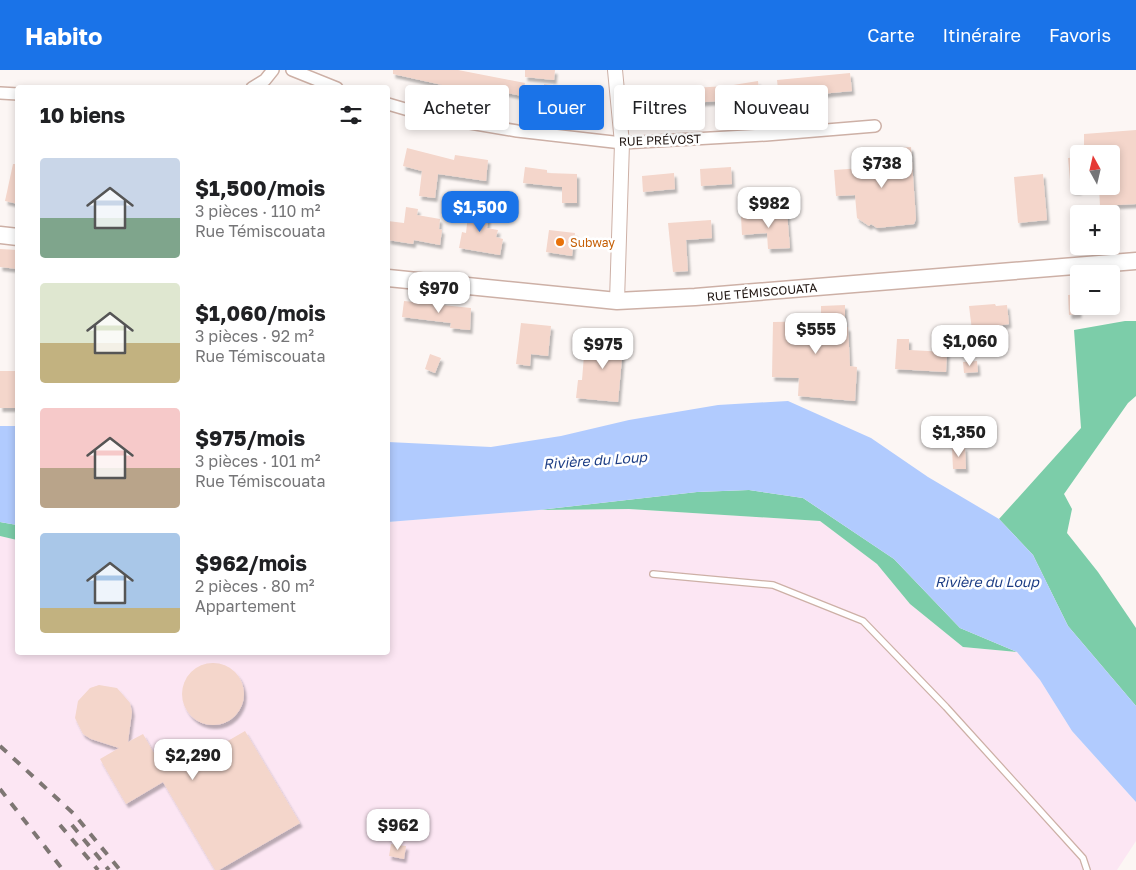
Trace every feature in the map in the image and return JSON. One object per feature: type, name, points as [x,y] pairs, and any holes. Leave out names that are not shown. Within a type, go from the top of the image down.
[{"type":"main road","points":[[0,235],[15,237]]},
{"type":"main road","name":"RUE TÉMISCOUATA","points":[[390,278],[617,301],[695,297],[1136,261]]},
{"type":"street","points":[[257,85],[265,80],[274,70]]},
{"type":"street","points":[[292,70],[330,85]]},
{"type":"street","points":[[615,70],[622,143],[617,301]]},
{"type":"street","points":[[0,93],[15,94]]},
{"type":"street","name":"RUE PRÉVOST","points":[[390,105],[429,116],[517,131],[622,143],[766,135],[875,126]]},
{"type":"lane","points":[[653,574],[773,584],[863,621],[946,707],[1077,851],[1083,858],[1087,870]]},
{"type":"shaded area","points":[[629,509],[820,521],[877,564],[910,604],[963,647],[1017,652],[1040,680],[1072,731],[1136,802],[1136,841],[1117,870],[0,870],[0,536],[15,540],[15,655],[390,655],[390,522],[539,510]]},
{"type":"green space","points":[[1125,321],[1136,321],[1136,396],[1128,403],[1064,494],[1072,509],[1067,533],[1098,572],[1136,628],[1136,706],[1068,626],[1033,555],[999,519],[1081,428],[1074,330]]},
{"type":"green space","points":[[749,490],[803,498],[894,559],[960,628],[1017,652],[963,647],[910,604],[877,564],[820,521],[629,509],[539,510],[697,492]]},
{"type":"green space","points":[[0,522],[15,525],[15,540],[0,536]]},
{"type":"water","name":"Rivière du Loup","points":[[788,401],[871,438],[928,477],[999,519],[1033,555],[1068,626],[1136,706],[1136,802],[1072,731],[1040,680],[1017,652],[960,628],[894,559],[803,498],[749,490],[697,492],[539,510],[390,522],[390,442],[491,447],[561,436],[629,420],[718,405]]},
{"type":"water","points":[[0,426],[15,426],[15,525],[0,522]]},
{"type":"building","points":[[393,70],[458,70],[525,83],[525,85],[519,85],[519,95],[509,93],[509,85],[442,85],[393,74]]},
{"type":"building","points":[[525,70],[555,70],[554,80],[525,77]]},
{"type":"building","points":[[850,73],[852,91],[828,93],[828,85],[778,85],[777,80]]},
{"type":"building","points":[[758,81],[758,85],[733,85]]},
{"type":"building","points":[[705,87],[715,87],[715,101],[705,102]]},
{"type":"building","points":[[1136,130],[1136,204],[1100,205],[1099,195],[1120,195],[1120,145],[1084,145],[1084,134]]},
{"type":"building","points":[[911,147],[916,219],[914,224],[877,228],[871,224],[869,226],[857,218],[855,195],[836,196],[834,170],[876,167],[875,149]]},
{"type":"building","points":[[407,148],[454,160],[455,155],[488,160],[486,181],[438,174],[435,198],[419,196],[422,171],[403,166]]},
{"type":"building","points":[[1068,158],[1070,158],[1070,180]]},
{"type":"building","points":[[13,164],[15,164],[15,203],[5,201]]},
{"type":"building","points":[[525,167],[547,170],[547,173],[577,174],[577,203],[562,203],[562,187],[523,183]]},
{"type":"building","points":[[731,167],[732,184],[701,186],[700,169]]},
{"type":"building","points":[[674,173],[675,189],[643,192],[642,176]]},
{"type":"building","points":[[1043,174],[1047,220],[1018,223],[1014,177]]},
{"type":"building","points":[[469,206],[489,209],[487,228],[498,230],[496,237],[503,239],[500,255],[459,248],[462,232],[466,233]]},
{"type":"building","points":[[406,207],[418,209],[417,215],[440,219],[439,229],[442,230],[440,245],[414,240],[413,244],[390,240],[390,221],[404,223]]},
{"type":"building","points":[[787,213],[790,248],[768,249],[767,233],[742,235],[741,216]]},
{"type":"building","points":[[711,220],[712,238],[686,240],[688,271],[673,272],[668,223]]},
{"type":"building","name":"Subway","points":[[549,230],[575,233],[572,256],[546,252]]},
{"type":"building","points":[[0,249],[15,250],[15,269],[0,267]]},
{"type":"building","points":[[1068,295],[1070,295],[1069,315]]},
{"type":"building","points":[[404,301],[471,308],[470,330],[450,328],[451,323],[402,317]]},
{"type":"building","points":[[995,304],[996,306],[1007,305],[1009,324],[972,330],[969,306]]},
{"type":"building","points":[[845,305],[845,327],[848,327],[850,366],[857,367],[855,401],[798,396],[799,378],[772,377],[773,322],[821,321],[821,306]]},
{"type":"building","points":[[521,323],[551,326],[548,356],[531,354],[530,366],[516,364]]},
{"type":"building","points":[[598,333],[624,336],[618,402],[576,398],[578,380],[582,380],[584,355],[596,356]]},
{"type":"building","points":[[897,339],[909,339],[909,350],[947,352],[946,372],[895,369]]},
{"type":"building","points":[[430,354],[441,358],[435,373],[425,369]]},
{"type":"building","points":[[977,361],[978,372],[964,373],[963,362]]},
{"type":"building","points":[[0,371],[15,371],[15,408],[0,408]]},
{"type":"building","points":[[952,447],[965,447],[966,469],[953,469]]},
{"type":"building","points":[[213,663],[225,665],[235,672],[242,682],[244,694],[242,706],[235,716],[225,723],[213,725],[201,723],[191,716],[184,706],[182,694],[184,682],[191,672],[201,665]]},
{"type":"building","points":[[99,685],[117,688],[130,703],[132,712],[128,742],[143,734],[155,755],[168,747],[181,768],[245,731],[300,823],[219,870],[215,870],[163,782],[126,804],[100,759],[119,748],[91,739],[83,734],[75,718],[78,701],[90,688]]},
{"type":"building","points":[[391,844],[406,846],[404,859],[389,856]]},
{"type":"railway","points":[[0,746],[74,814],[120,870]]},
{"type":"railway","points":[[0,789],[63,870]]},
{"type":"railway","points":[[60,825],[98,870]]},
{"type":"railway","points":[[72,825],[109,870]]},
{"type":"place","name":"Subway","points":[[560,242]]}]
